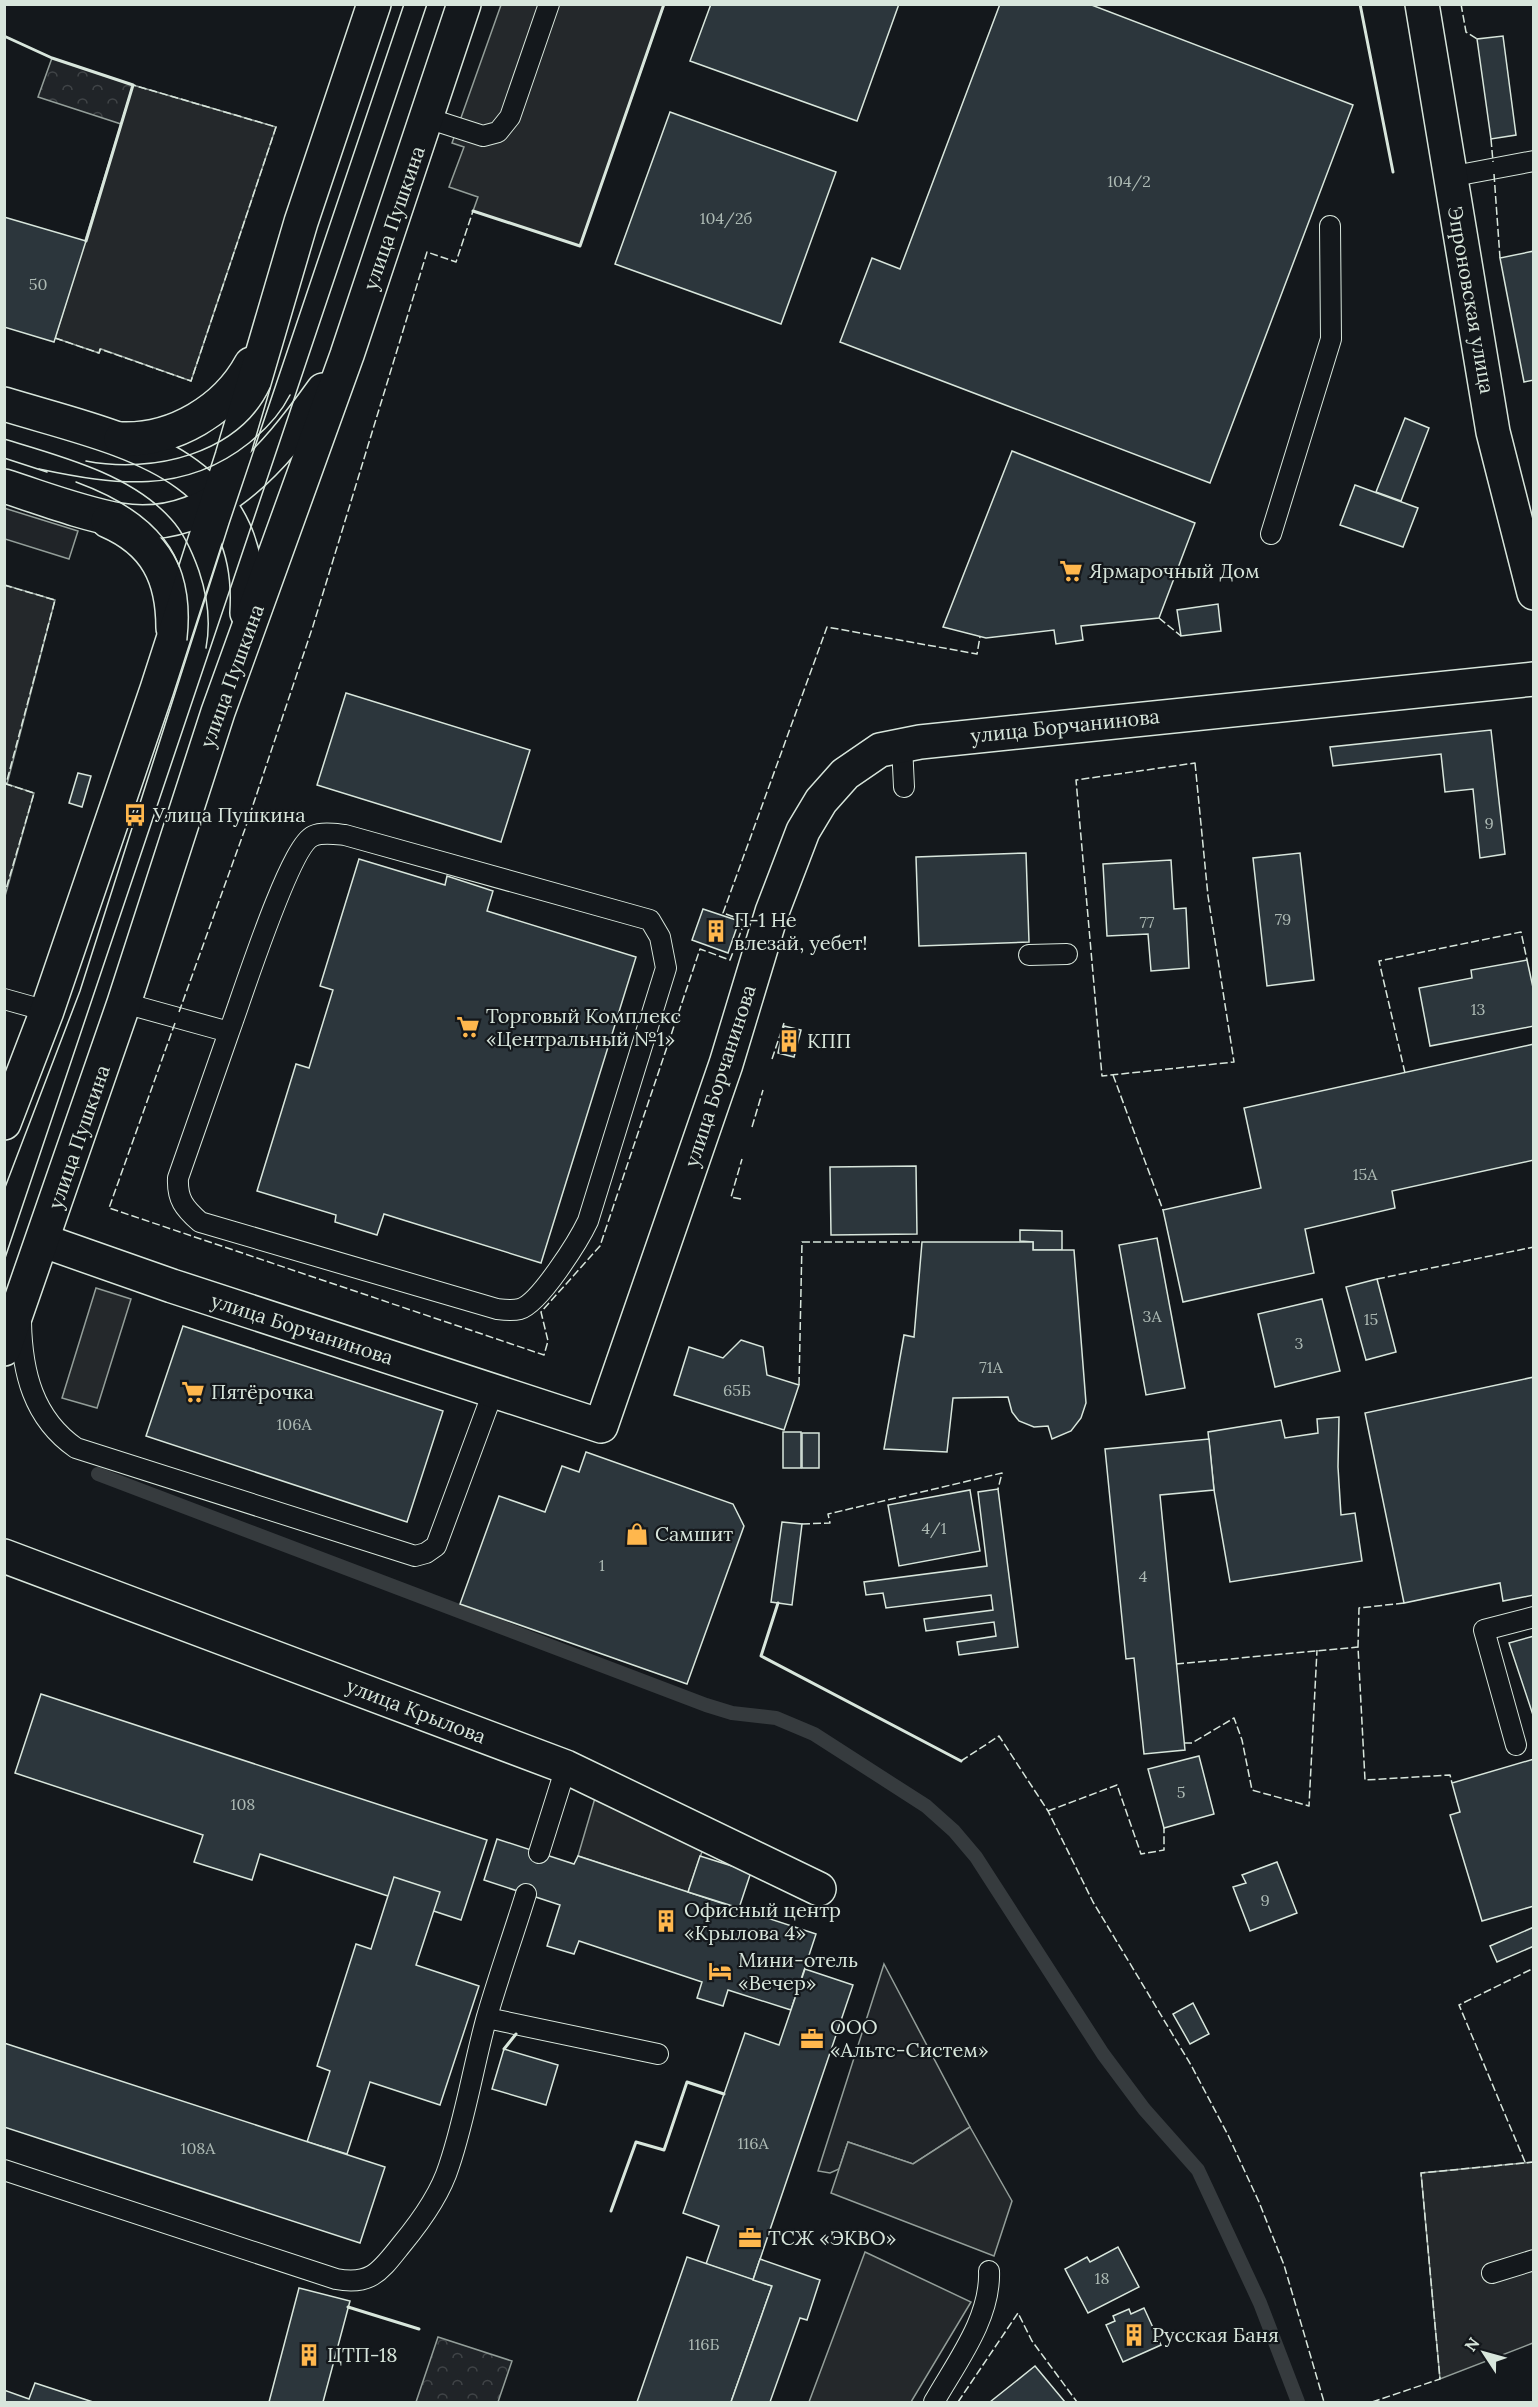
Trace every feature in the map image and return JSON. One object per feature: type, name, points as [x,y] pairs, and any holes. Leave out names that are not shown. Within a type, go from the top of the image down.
[{"type":"main road","points":[[4,1123],[47,1011],[174,635],[270,331],[301,222],[374,4]]},
{"type":"main road","name":"улица Пушкина","points":[[4,1349],[44,1241],[124,1003],[218,712],[347,355],[428,118],[464,4]]},
{"type":"main road","name":"Эпроновская улица","points":[[1422,4],[1493,432],[1533,593]]},
{"type":"main road","points":[[114,438],[137,439],[159,436],[195,421],[213,409],[230,394],[249,369],[270,331]]},
{"type":"main road","points":[[4,486],[93,514],[121,520],[151,522],[172,520],[217,502],[262,466],[277,450],[347,355]]},
{"type":"main road","points":[[4,404],[140,447],[191,475],[217,502],[244,553],[248,592],[242,647]]},
{"type":"main road","points":[[93,514],[121,526],[139,539],[162,567],[169,585],[173,606],[174,635]]},
{"type":"main road","name":"улица Борчанинова","points":[[44,1241],[601,1426],[726,1064],[772,912],[803,831],[821,801],[845,774],[880,750],[902,745],[1055,726],[1533,679]]},
{"type":"main road","name":"улица Крылова","points":[[4,1556],[566,1767],[819,1889]]},
{"type":"lane","points":[[428,118],[483,136],[498,132],[510,117],[549,4]]},
{"type":"lane","points":[[1449,177],[1533,161]]},
{"type":"lane","points":[[1271,534],[1331,339],[1330,226]]},
{"type":"lane","points":[[902,745],[904,787]]},
{"type":"lane","points":[[345,835],[650,920],[660,937],[666,968],[588,1221],[569,1253],[535,1299],[522,1309],[497,1309],[219,1229],[200,1222],[184,1208],[178,1194],[178,1178],[229,1032],[288,872],[304,844],[313,836],[345,835]]},
{"type":"lane","points":[[1029,956],[1067,954]]},
{"type":"lane","points":[[4,999],[47,1011]]},
{"type":"lane","points":[[124,1003],[229,1032]]},
{"type":"lane","points":[[20,1307],[21,1344],[35,1404],[59,1437],[76,1448],[416,1556],[436,1546],[493,1392]]},
{"type":"lane","points":[[1516,1745],[1484,1630],[1533,1617]]},
{"type":"lane","points":[[539,1853],[566,1767]]},
{"type":"lane","points":[[4,2170],[336,2279],[353,2282],[366,2280],[381,2271],[429,2208],[449,2167],[487,2018],[526,1894]]},
{"type":"lane","points":[[487,2018],[658,2054]]},
{"type":"lane","points":[[1492,2273],[1533,2260]]},
{"type":"lane","points":[[934,2403],[981,2315],[989,2285],[989,2271]]},
{"type":"green space","points":[[52,58],[133,85],[121,124],[38,97]]},
{"type":"green space","points":[[4,508],[78,531],[69,559],[5,539]]},
{"type":"green space","points":[[884,1964],[970,2127],[913,2164],[848,2142],[839,2169],[830,2173],[818,2171]]},
{"type":"green space","points":[[438,2337],[512,2361],[498,2402],[416,2402]]},
{"type":"shaded area","points":[[501,5],[664,5],[580,246],[473,211],[478,197],[449,187],[464,147],[452,143]]},
{"type":"shaded area","points":[[133,85],[276,127],[191,381],[101,349],[99,353],[55,338]]},
{"type":"shaded area","points":[[5,585],[55,600],[7,784],[34,793],[5,896]]},
{"type":"shaded area","points":[[96,1288],[131,1299],[97,1408],[62,1398]]},
{"type":"shaded area","points":[[595,1798],[705,1843],[688,1892],[578,1856]]},
{"type":"shaded area","points":[[970,2127],[1012,2201],[994,2256],[831,2193],[848,2142],[913,2164]]},
{"type":"shaded area","points":[[1533,2162],[1533,2343],[1440,2379],[1421,2173]]},
{"type":"shaded area","points":[[865,2252],[971,2302],[911,2402],[809,2402]]},
{"type":"building","points":[[711,4],[899,4],[857,121],[690,61]]},
{"type":"building","points":[[1000,4],[1089,4],[1353,105],[1210,483],[840,342],[872,258],[900,269]]},
{"type":"building","points":[[1503,36],[1516,135],[1491,139],[1477,39]]},
{"type":"building","points":[[670,112],[836,172],[781,324],[615,264]]},
{"type":"building","points":[[4,217],[86,241],[54,342],[4,327]]},
{"type":"building","points":[[1534,251],[1534,380],[1524,382],[1500,258]]},
{"type":"building","points":[[1405,418],[1429,428],[1401,501],[1376,492]]},
{"type":"building","name":"Ярмарочный Дом","points":[[1012,451],[1195,523],[1159,618],[1081,626],[1083,640],[1056,644],[1054,630],[986,638],[943,627]]},
{"type":"building","points":[[1355,485],[1418,508],[1403,547],[1340,525]]},
{"type":"building","points":[[1218,604],[1221,631],[1181,636],[1177,610]]},
{"type":"building","points":[[346,693],[530,750],[501,842],[317,785]]},
{"type":"building","points":[[1491,730],[1505,854],[1480,858],[1473,789],[1445,792],[1441,754],[1333,766],[1330,747]]},
{"type":"building","points":[[78,773],[91,776],[82,807],[69,803]]},
{"type":"building","points":[[1026,853],[1029,942],[919,946],[916,857]]},
{"type":"building","points":[[1300,853],[1314,980],[1267,986],[1253,858]]},
{"type":"building","name":"Торговый Комплекс «Центральный №1»","points":[[359,859],[445,885],[447,876],[493,891],[487,911],[636,957],[541,1263],[384,1214],[377,1235],[335,1222],[336,1215],[257,1191],[296,1064],[309,1068],[333,990],[320,986]]},
{"type":"building","points":[[1171,860],[1174,909],[1186,908],[1189,968],[1151,971],[1148,934],[1107,936],[1103,864]]},
{"type":"building","name":"П-1 Не влезай, уебет!","points":[[703,909],[739,921],[728,953],[692,940]]},
{"type":"building","points":[[1527,960],[1534,992],[1534,1026],[1430,1046],[1419,988],[1472,978],[1471,970]]},
{"type":"building","name":"КПП","points":[[784,1026],[801,1030],[794,1057],[778,1053]]},
{"type":"building","points":[[1534,1044],[1534,1160],[1392,1191],[1395,1208],[1305,1229],[1314,1273],[1183,1302],[1163,1210],[1261,1188],[1244,1108]]},
{"type":"building","points":[[916,1166],[917,1234],[831,1235],[830,1167]]},
{"type":"building","points":[[1020,1230],[1062,1231],[1062,1250],[1033,1250],[1033,1242],[1020,1241]]},
{"type":"building","points":[[1157,1238],[1185,1388],[1146,1395],[1119,1245]]},
{"type":"building","points":[[922,1242],[1033,1242],[1033,1250],[1074,1250],[1086,1403],[1081,1418],[1071,1431],[1052,1439],[1048,1426],[1034,1427],[1019,1421],[1012,1412],[1008,1397],[953,1398],[947,1452],[884,1449],[904,1335],[914,1337]]},
{"type":"building","points":[[1377,1279],[1396,1352],[1366,1360],[1346,1287]]},
{"type":"building","points":[[1322,1299],[1340,1371],[1275,1387],[1258,1314]]},
{"type":"building","points":[[183,1326],[443,1411],[407,1522],[146,1436]]},
{"type":"building","points":[[741,1340],[763,1347],[767,1375],[799,1385],[784,1430],[674,1395],[689,1347],[723,1358]]},
{"type":"building","points":[[1534,1377],[1534,1595],[1503,1601],[1500,1583],[1404,1603],[1365,1413]]},
{"type":"building","points":[[1339,1417],[1338,1467],[1341,1515],[1355,1513],[1362,1561],[1230,1582],[1214,1490],[1208,1432],[1281,1420],[1285,1438],[1318,1433],[1317,1419]]},
{"type":"building","points":[[783,1432],[801,1432],[801,1468],[783,1468]]},
{"type":"building","points":[[802,1433],[819,1433],[819,1468],[802,1468]]},
{"type":"building","points":[[1209,1439],[1214,1490],[1160,1495],[1185,1750],[1144,1754],[1134,1658],[1126,1659],[1105,1449]]},
{"type":"building","points":[[586,1452],[733,1504],[744,1526],[687,1684],[460,1604],[499,1496],[545,1512],[562,1466],[579,1472]]},
{"type":"building","points":[[998,1489],[1018,1647],[959,1655],[957,1642],[996,1636],[994,1622],[926,1631],[924,1619],[993,1610],[991,1595],[886,1608],[883,1593],[866,1595],[864,1582],[987,1566],[978,1492]]},
{"type":"building","points":[[970,1490],[980,1551],[899,1566],[888,1505]]},
{"type":"building","points":[[782,1522],[802,1524],[792,1605],[771,1602]]},
{"type":"building","points":[[1534,1636],[1534,1718],[1509,1643]]},
{"type":"building","points":[[41,1694],[487,1840],[461,1920],[260,1854],[252,1880],[194,1862],[203,1835],[15,1773]]},
{"type":"building","points":[[1199,1756],[1214,1814],[1164,1828],[1148,1769]]},
{"type":"building","points":[[1534,1759],[1534,1906],[1482,1921],[1450,1815],[1460,1812],[1452,1783]]},
{"type":"building","name":"Офисный центр «Крылова 4»","points":[[497,1839],[574,1864],[578,1856],[816,1934],[791,2010],[728,1990],[723,2006],[697,1998],[702,1982],[579,1941],[574,1954],[547,1946],[560,1905],[484,1880]]},
{"type":"building","points":[[700,1856],[751,1872],[739,1908],[688,1892]]},
{"type":"building","points":[[1277,1862],[1297,1913],[1250,1931],[1233,1887],[1246,1883],[1242,1875]]},
{"type":"building","points":[[394,1877],[440,1892],[416,1965],[479,1986],[440,2105],[370,2082],[347,2154],[307,2142],[330,2071],[317,2066],[356,1944],[371,1949]]},
{"type":"building","points":[[1534,1927],[1534,1946],[1497,1962],[1490,1946]]},
{"type":"building","points":[[805,1969],[853,1985],[753,2280],[706,2264],[719,2226],[683,2213],[745,2033],[779,2045]]},
{"type":"building","points":[[1193,2003],[1209,2034],[1190,2044],[1173,2014]]},
{"type":"building","points":[[4,2043],[385,2167],[360,2243],[4,2127]]},
{"type":"building","points":[[504,2049],[558,2065],[546,2105],[492,2089]]},
{"type":"building","points":[[1118,2247],[1139,2287],[1088,2313],[1065,2269],[1087,2257],[1090,2262]]},
{"type":"building","points":[[687,2257],[772,2286],[731,2402],[637,2402]]},
{"type":"building","points":[[760,2259],[820,2280],[807,2320],[800,2318],[770,2402],[731,2402],[772,2286],[753,2280]]},
{"type":"building","name":"ЦТП-18","points":[[299,2288],[350,2301],[323,2402],[269,2402]]},
{"type":"building","name":"Русская Баня","points":[[1144,2308],[1161,2345],[1123,2362],[1106,2325],[1115,2321],[1113,2316],[1129,2309],[1131,2314]]},
{"type":"building","points":[[1035,2366],[1065,2402],[990,2402]]},
{"type":"building","points":[[35,2383],[93,2402],[4,2402],[4,2390],[29,2399]]},
{"type":"waterway","points":[[98,1474],[706,1705],[732,1713],[776,1718],[814,1734],[926,1806],[954,1831],[976,1857],[1103,2054],[1144,2109],[1198,2170],[1260,2303],[1298,2402]]},
{"type":"tram line","points":[[4,1190],[80,991],[229,524],[404,4]]},
{"type":"tram line","points":[[4,1261],[427,4]]},
{"type":"tram line","points":[[86,461],[139,464],[165,461],[192,454],[216,444],[238,429],[256,411],[270,388]]},
{"type":"tram line","points":[[39,469],[122,482],[148,482],[199,471],[224,460],[261,433],[290,395]]},
{"type":"tram line","points":[[4,439],[71,460],[115,478],[155,503],[171,519],[188,544],[202,580],[208,619],[206,648]]},
{"type":"tram line","points":[[4,458],[47,472]]},
{"type":"tram line","points":[[76,482],[127,506],[147,521],[164,539],[176,559],[185,583],[188,609],[187,640]]},
{"type":"fence","points":[[1461,4],[1466,32],[1477,39]]},
{"type":"fence","points":[[55,338],[99,353],[100,349],[191,381],[276,127],[133,85],[86,241]]},
{"type":"fence","points":[[1491,139],[1493,162]]},
{"type":"fence","points":[[1494,174],[1500,258]]},
{"type":"fence","points":[[179,1012],[245,829],[313,626],[427,252],[456,262],[473,211]]},
{"type":"fence","points":[[4,585],[55,600],[6,784],[34,793],[4,896]]},
{"type":"fence","points":[[1159,618],[1181,636]]},
{"type":"fence","points":[[175,1023],[109,1208],[544,1355],[548,1341],[541,1312],[600,1246],[700,949],[730,960],[745,921],[723,913],[827,627],[977,654],[980,637]]},
{"type":"fence","points":[[1195,763],[1208,896],[1234,1062],[1102,1076],[1076,780],[1195,763]]},
{"type":"fence","points":[[1405,1073],[1379,961],[1521,932],[1527,960]]},
{"type":"fence","points":[[772,1059],[784,1023]]},
{"type":"fence","points":[[1113,1075],[1163,1210]]},
{"type":"fence","points":[[752,1127],[763,1090]]},
{"type":"fence","points":[[741,1199],[731,1197],[742,1159]]},
{"type":"fence","points":[[799,1385],[802,1242],[922,1242]]},
{"type":"fence","points":[[1377,1279],[1534,1247]]},
{"type":"fence","points":[[802,1524],[830,1523],[828,1514],[1002,1473],[998,1489]]},
{"type":"fence","points":[[1404,1603],[1359,1608],[1358,1647],[1365,1780],[1450,1775],[1452,1783]]},
{"type":"fence","points":[[1176,1664],[1358,1647]]},
{"type":"fence","points":[[1184,1743],[1192,1743],[1234,1718],[1242,1740],[1252,1790],[1309,1806],[1317,1650]]},
{"type":"fence","points":[[961,1761],[999,1736],[1048,1811],[1093,1902],[1191,2065],[1228,2135],[1259,2202],[1284,2265],[1324,2402]]},
{"type":"fence","points":[[1048,1811],[1117,1785],[1141,1854],[1164,1850],[1164,1828]]},
{"type":"fence","points":[[1525,2162],[1459,2005],[1534,1968]]},
{"type":"fence","points":[[1372,2402],[1440,2379],[1421,2173],[1534,2162]]},
{"type":"fence","points":[[958,2402],[1018,2313],[1032,2341],[1077,2402]]},
{"type":"wall","points":[[473,211],[580,246],[664,4]]},
{"type":"wall","points":[[1360,4],[1393,172]]},
{"type":"wall","points":[[4,36],[52,58],[133,85],[86,241]]},
{"type":"wall","points":[[778,1603],[761,1656],[961,1761]]},
{"type":"wall","points":[[504,2049],[516,2034]]},
{"type":"wall","points":[[611,2211],[636,2142],[664,2150],[687,2082],[724,2094]]},
{"type":"wall","points":[[348,2307],[419,2329]]},
{"type":"place","name":"Ярмарочный Дом","points":[[1071,571]]},
{"type":"place","name":"Улица Пушкина","points":[[135,815]]},
{"type":"place","name":"П-1 Не влезай, уебет!","points":[[716,931]]},
{"type":"place","name":"Торговый Комплекс «Центральный №1»","points":[[468,1027]]},
{"type":"place","name":"КПП","points":[[789,1041]]},
{"type":"place","name":"Пятёрочка","points":[[193,1392]]},
{"type":"place","name":"Самшит","points":[[637,1534]]},
{"type":"place","name":"Офисный центр «Крылова 4»","points":[[666,1921]]},
{"type":"place","name":"Мини-отель «Вечер»","points":[[720,1971]]},
{"type":"place","name":"ООО «Альтс-Систем»","points":[[812,2039]]},
{"type":"place","name":"ТСЖ «ЭКВО»","points":[[750,2238]]},
{"type":"place","name":"Русская Баня","points":[[1134,2335]]},
{"type":"place","name":"ЦТП-18","points":[[309,2355]]}]
